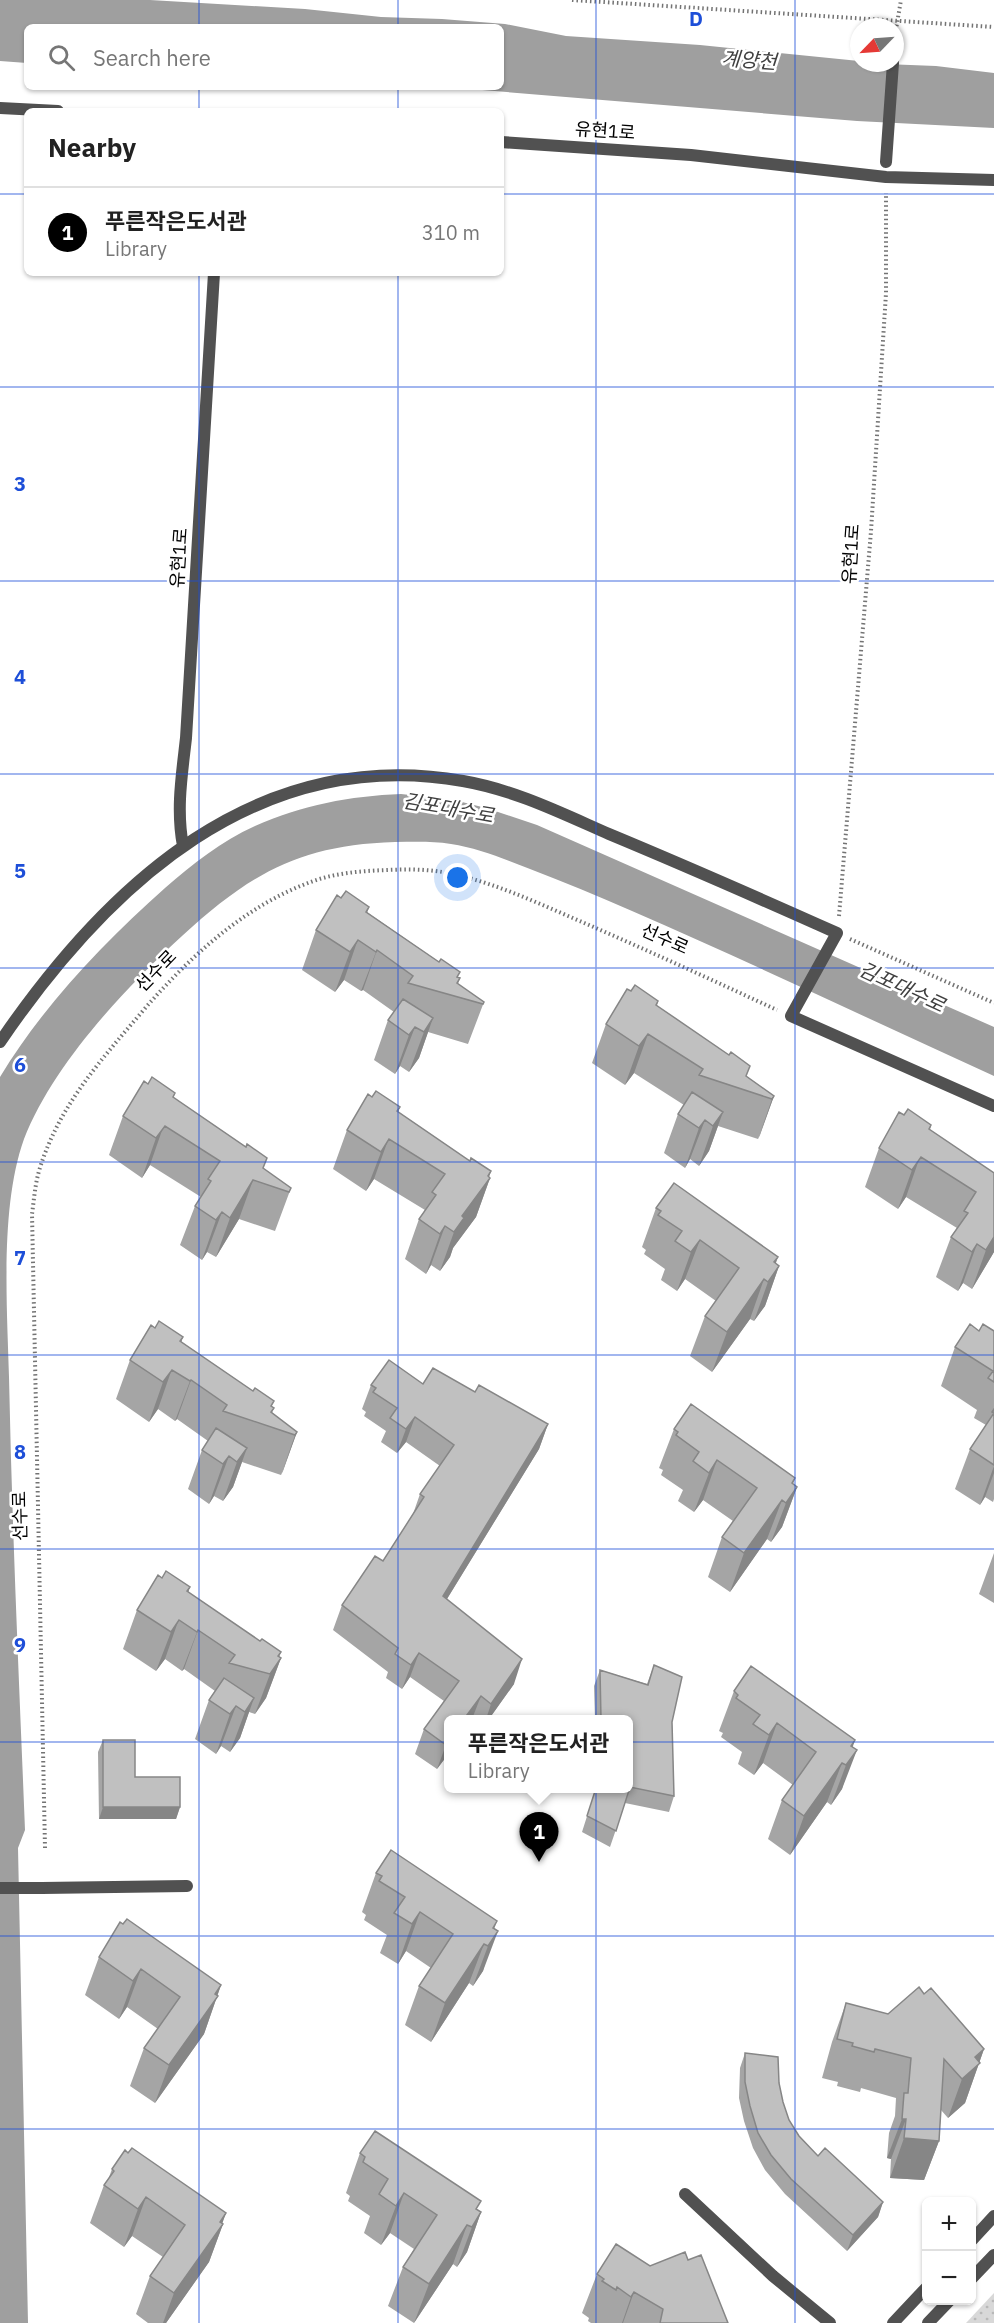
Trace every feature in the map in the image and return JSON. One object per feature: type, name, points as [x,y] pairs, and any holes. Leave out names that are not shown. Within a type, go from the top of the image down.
[{"type":"street","points":[[886,162],[892,72]]},
{"type":"street","points":[[0,108],[24,109]]},
{"type":"street","name":"유현1로","points":[[504,142],[691,155],[886,177],[994,180]]},
{"type":"street","name":"유현1로","points":[[183,846],[178,802],[186,738],[214,276]]},
{"type":"street","points":[[0,1042],[25,1006],[102,916],[137,882],[183,846],[253,807],[282,794],[311,785],[369,776],[434,777],[464,781],[537,802],[837,933],[791,1016],[994,1106]]},
{"type":"street","points":[[0,1888],[187,1886]]},
{"type":"street","points":[[685,2194],[773,2276],[830,2323]]},
{"type":"street","points":[[976,2236],[994,2216]]},
{"type":"street","points":[[976,2274],[994,2255]]},
{"type":"street","points":[[893,2323],[922,2293]]},
{"type":"street","points":[[928,2323],[946,2305]]},
{"type":"path","points":[[572,0],[851,18]]},
{"type":"path","points":[[898,18],[901,0]]},
{"type":"path","points":[[904,21],[994,27]]},
{"type":"path","name":"유현1로","points":[[837,933],[870,543],[886,292],[886,177]]},
{"type":"path","name":"선수로","points":[[45,1848],[32,1214],[39,1173],[51,1138],[66,1106],[89,1073],[156,996],[218,936],[249,914],[308,882],[364,871],[411,869],[452,874],[507,891],[639,947],[791,1016]]},
{"type":"path","points":[[837,933],[994,1003]]},
{"type":"shaded area","points":[[994,2293],[994,2323],[966,2323]]},
{"type":"water","name":"계양천","points":[[0,0],[150,0],[305,9],[381,17],[505,24],[566,36],[700,45],[850,60],[850,72],[904,72],[904,65],[994,73],[994,128],[857,121],[481,90],[504,90],[504,24],[24,24],[24,63],[0,61]]},
{"type":"water","name":"김포대수로","points":[[401,794],[454,800],[537,825],[994,1027],[994,1076],[723,951],[581,889],[481,851],[430,842],[361,844],[331,849],[304,856],[255,879],[207,914],[160,957],[114,1004],[71,1056],[37,1111],[24,1139],[16,1166],[8,1225],[10,1434],[25,1830],[18,1848],[28,2323],[0,2323],[0,1077],[35,1025],[75,976],[165,888],[208,854],[243,832],[290,812],[345,799]]},
{"type":"building","points":[[346,891],[369,907],[366,912],[439,962],[441,959],[460,972],[457,983],[484,1002],[483,1004],[408,983],[413,976],[377,950],[376,952],[358,940],[350,952],[316,930],[337,895],[341,898]]},
{"type":"building","points":[[635,985],[658,1001],[656,1005],[729,1055],[731,1052],[750,1066],[746,1076],[774,1096],[772,1099],[699,1075],[703,1069],[648,1034],[639,1046],[606,1024],[627,989],[631,991]]},
{"type":"building","points":[[403,999],[433,1018],[424,1032],[415,1027],[409,1035],[388,1020]]},
{"type":"building","points":[[152,1077],[175,1093],[173,1097],[246,1147],[247,1144],[267,1158],[263,1168],[291,1188],[289,1192],[253,1180],[230,1218],[222,1212],[216,1220],[195,1206],[211,1181],[208,1179],[220,1161],[165,1126],[156,1138],[123,1116],[144,1081],[148,1084]]},
{"type":"building","points":[[376,1091],[400,1107],[397,1111],[470,1161],[471,1158],[491,1171],[488,1176],[490,1178],[462,1216],[464,1218],[454,1232],[445,1226],[440,1234],[419,1219],[436,1195],[432,1192],[445,1174],[389,1139],[381,1152],[347,1130],[368,1094],[372,1097]]},
{"type":"building","points":[[692,1092],[723,1112],[713,1126],[705,1120],[699,1128],[678,1114]]},
{"type":"building","points":[[908,1109],[931,1125],[929,1129],[994,1173],[994,1237],[986,1250],[977,1244],[972,1252],[951,1237],[968,1213],[964,1211],[976,1192],[921,1157],[912,1170],[879,1148],[899,1112],[904,1115]]},
{"type":"building","points":[[674,1183],[778,1257],[774,1262],[779,1266],[768,1282],[764,1279],[727,1332],[705,1316],[739,1268],[700,1240],[691,1252],[675,1241],[682,1231],[658,1215],[661,1211],[656,1208]]},
{"type":"building","points":[[159,1321],[183,1337],[180,1341],[253,1391],[255,1388],[274,1401],[271,1406],[274,1408],[271,1412],[297,1432],[295,1435],[223,1411],[227,1405],[172,1370],[163,1382],[130,1360],[151,1325],[155,1328]]},
{"type":"building","points":[[970,1324],[979,1331],[983,1324],[994,1331],[994,1382],[988,1378],[993,1371],[955,1347]]},
{"type":"building","points":[[389,1360],[423,1384],[433,1368],[475,1392],[479,1385],[548,1424],[443,1596],[522,1659],[491,1704],[481,1696],[467,1715],[444,1715],[444,1744],[424,1729],[459,1681],[419,1653],[411,1665],[395,1654],[398,1648],[342,1605],[375,1556],[383,1561],[424,1497],[420,1494],[454,1445],[415,1417],[406,1429],[390,1418],[397,1408],[373,1392],[376,1388],[371,1385]]},
{"type":"building","points":[[691,1404],[795,1478],[792,1483],[797,1487],[786,1503],[782,1500],[744,1553],[722,1537],[757,1488],[717,1460],[709,1473],[693,1461],[699,1452],[676,1435],[678,1432],[674,1429]]},
{"type":"building","points":[[994,1413],[994,1465],[970,1449]]},
{"type":"building","points":[[216,1428],[247,1448],[237,1462],[229,1456],[223,1464],[202,1450]]},
{"type":"building","points":[[166,1571],[190,1587],[187,1591],[260,1641],[262,1639],[281,1652],[278,1656],[281,1658],[270,1674],[229,1663],[235,1655],[179,1620],[171,1632],[137,1610],[158,1575],[162,1578]]},
{"type":"building","points":[[654,1665],[682,1677],[672,1722],[674,1796],[633,1788],[633,1715],[601,1715],[600,1670],[648,1685]]},
{"type":"building","points":[[751,1666],[855,1740],[851,1746],[857,1750],[846,1765],[842,1763],[804,1816],[782,1800],[816,1752],[777,1723],[769,1735],[753,1724],[760,1715],[736,1698],[738,1695],[734,1691]]},
{"type":"building","points":[[224,1678],[254,1698],[245,1712],[236,1706],[230,1714],[209,1700]]},
{"type":"building","points":[[103,1740],[135,1740],[135,1777],[180,1777],[180,1807],[103,1807]]},
{"type":"building","points":[[594,1793],[628,1793],[616,1831],[587,1816]]},
{"type":"building","points":[[391,1850],[497,1921],[493,1928],[498,1931],[488,1946],[484,1944],[445,2003],[419,1986],[453,1934],[420,1912],[412,1924],[394,1913],[405,1897],[379,1881],[382,1876],[376,1873]]},
{"type":"building","points":[[127,1919],[221,1985],[215,1994],[218,1996],[169,2065],[144,2048],[180,1997],[141,1969],[133,1981],[99,1957],[120,1922],[123,1924]]},
{"type":"building","points":[[919,1987],[924,1994],[931,1988],[984,2049],[975,2057],[980,2063],[962,2079],[944,2059],[939,2141],[904,2138],[906,2119],[902,2119],[904,2093],[908,2093],[911,2058],[875,2049],[874,2052],[837,2039],[846,2003],[888,2014]]},
{"type":"building","points":[[745,2053],[778,2057],[779,2083],[783,2102],[789,2120],[799,2136],[818,2156],[825,2148],[883,2202],[853,2235],[791,2179],[771,2155],[758,2133],[750,2106],[745,2082]]},
{"type":"building","points":[[375,2131],[481,2201],[476,2209],[481,2212],[472,2227],[467,2225],[429,2284],[403,2267],[437,2215],[404,2193],[396,2206],[379,2194],[388,2179],[363,2162],[365,2157],[360,2153]]},
{"type":"building","points":[[132,2148],[226,2213],[220,2222],[223,2224],[174,2293],[150,2276],[185,2225],[146,2197],[138,2209],[104,2185],[125,2150],[128,2153]]},
{"type":"building","points":[[616,2244],[650,2266],[685,2252],[688,2260],[701,2255],[728,2323],[660,2323],[663,2309],[634,2292],[631,2297],[617,2287],[616,2290],[602,2281],[604,2279],[597,2274]]},
{"type":"place","name":"푸른작은도서관","points":[[539,1862]]}]
